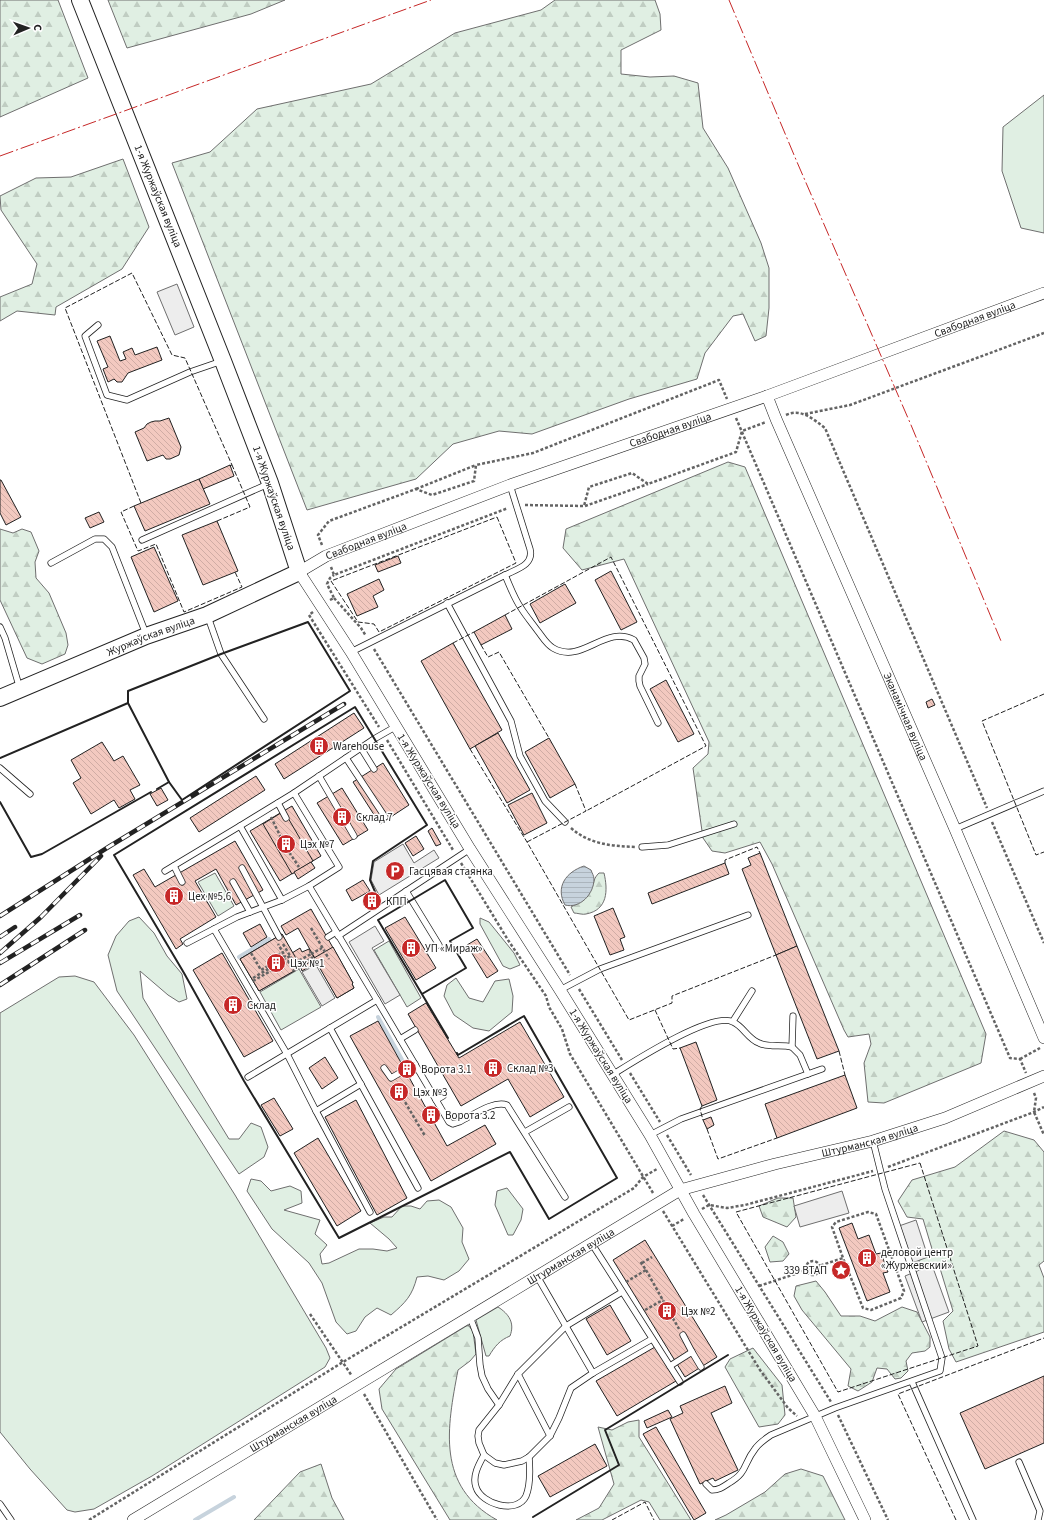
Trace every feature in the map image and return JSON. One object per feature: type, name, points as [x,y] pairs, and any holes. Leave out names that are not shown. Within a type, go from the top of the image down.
[{"type":"street","name":"1-я Журжаўская вуліца","points":[[80,0],[270,483],[300,572],[351,652],[395,727],[470,848],[650,1135],[694,1214],[816,1416],[865,1520]]},
{"type":"street","name":"Свабодная вуліца","points":[[300,572],[326,556],[510,485],[767,396],[1044,293]]},
{"type":"street","name":"Эканамічная вуліца","points":[[767,396],[1044,1038]]},
{"type":"street","name":"Журжаўская вуліца","points":[[0,698],[146,636],[207,615],[300,572]]},
{"type":"street","name":"Штурманская вуліца","points":[[133,1520],[680,1190],[776,1164],[872,1141],[945,1118],[1044,1076]]},
{"type":"lane","points":[[98,325],[85,336],[107,395],[128,400],[190,372],[223,361]]},
{"type":"lane","points":[[142,540],[270,483]]},
{"type":"lane","points":[[351,652],[528,563],[531,557],[510,485]]},
{"type":"lane","points":[[51,563],[95,539],[104,539],[112,547],[146,636]]},
{"type":"lane","points":[[504,575],[521,608],[552,648],[561,652],[570,653],[580,651],[609,637],[622,636],[634,640],[644,658],[645,664],[639,676],[640,686],[658,723]]},
{"type":"lane","points":[[447,603],[511,721],[520,756],[545,802],[565,822]]},
{"type":"lane","points":[[207,615],[221,654],[264,720]]},
{"type":"lane","points":[[0,627],[6,638],[20,689]]},
{"type":"lane","points":[[165,872],[294,793],[395,727]]},
{"type":"lane","points":[[361,748],[374,769]]},
{"type":"lane","points":[[346,758],[385,817]]},
{"type":"lane","points":[[0,768],[30,794]]},
{"type":"lane","points":[[319,776],[354,836]]},
{"type":"lane","points":[[955,829],[1044,791]]},
{"type":"lane","points":[[187,943],[237,917],[282,900],[309,886],[339,867],[294,793]]},
{"type":"lane","points":[[278,803],[286,818]]},
{"type":"lane","points":[[642,848],[668,845],[734,824]]},
{"type":"lane","points":[[240,826],[282,900]]},
{"type":"lane","points":[[328,937],[337,934],[470,848]]},
{"type":"lane","points":[[174,866],[182,882]]},
{"type":"lane","points":[[242,868],[277,938]]},
{"type":"lane","points":[[233,882],[250,912]]},
{"type":"lane","points":[[309,886],[448,1120],[454,1124],[494,1105],[505,1104],[511,1110],[566,1197]]},
{"type":"lane","points":[[406,890],[439,945]]},
{"type":"lane","points":[[560,990],[600,969],[748,915]]},
{"type":"lane","points":[[214,929],[287,1054],[370,1212]]},
{"type":"lane","points":[[733,1021],[752,991]]},
{"type":"lane","points":[[248,1077],[377,1000]]},
{"type":"lane","points":[[792,1047],[794,1016]]},
{"type":"lane","points":[[612,1075],[677,1036],[726,1020],[733,1021],[758,1043],[764,1045],[792,1047],[800,1055],[808,1074]]},
{"type":"lane","points":[[330,1028],[418,1188]]},
{"type":"lane","points":[[400,1039],[415,1030]]},
{"type":"lane","points":[[384,1068],[390,1078],[415,1064]]},
{"type":"lane","points":[[650,1135],[681,1120],[822,1069]]},
{"type":"lane","points":[[316,1111],[361,1084]]},
{"type":"lane","points":[[436,1100],[443,1096]]},
{"type":"lane","points":[[525,1132],[569,1107]]},
{"type":"lane","points":[[706,1484],[708,1488],[717,1490],[738,1478],[743,1473],[748,1459],[754,1449],[762,1440],[835,1408],[940,1372],[942,1358],[880,1170],[872,1141]]},
{"type":"lane","points":[[592,1244],[680,1382]]},
{"type":"lane","points":[[538,1276],[593,1373]]},
{"type":"lane","points":[[621,1290],[566,1326],[518,1374],[498,1405],[479,1430],[479,1443],[484,1455],[495,1463],[504,1465],[522,1461],[529,1457],[550,1436],[571,1388],[593,1373],[652,1339]]},
{"type":"lane","points":[[470,1317],[478,1338],[482,1376],[498,1405]]},
{"type":"lane","points":[[682,1335],[701,1367]]},
{"type":"lane","points":[[670,1366],[692,1352]]},
{"type":"lane","points":[[518,1374],[550,1436]]},
{"type":"lane","points":[[912,1382],[973,1520]]},
{"type":"lane","points":[[484,1455],[478,1466],[475,1486],[486,1500],[504,1506],[514,1505],[521,1502],[526,1497],[529,1487],[530,1474],[529,1457]]},
{"type":"lane","points":[[1019,1462],[1038,1506],[1040,1515],[1038,1520]]},
{"type":"lane","points":[[0,1504],[11,1520]]},
{"type":"path","points":[[742,431],[792,412],[804,414],[850,405],[1044,333]]},
{"type":"path","points":[[742,431],[736,452],[648,484],[584,506],[516,505],[334,574],[318,535],[329,521],[476,465],[533,453],[719,380],[742,431],[1010,1058],[1020,1059],[1044,1046]]},
{"type":"path","points":[[804,414],[825,428],[1044,943]]},
{"type":"path","points":[[416,489],[432,495],[474,481],[476,465]]},
{"type":"path","points":[[584,506],[589,487],[632,473],[648,484]]},
{"type":"path","points":[[334,598],[361,628],[370,642],[709,1205],[835,1408],[888,1520]]},
{"type":"path","points":[[309,614],[508,940],[546,996],[549,1007],[562,1029],[570,1054],[658,1203],[760,1370],[788,1408],[803,1421]]},
{"type":"path","points":[[267,810],[285,846],[299,867]]},
{"type":"path","points":[[565,822],[579,835],[591,841],[607,845],[642,848]]},
{"type":"path","points":[[311,928],[329,959]]},
{"type":"path","points":[[251,953],[261,970],[285,956],[277,938]]},
{"type":"path","points":[[277,938],[292,959],[298,961],[310,953],[322,948]]},
{"type":"path","points":[[268,960],[283,952]]},
{"type":"path","points":[[290,956],[253,979],[288,961],[294,971]]},
{"type":"path","points":[[298,966],[313,957]]},
{"type":"path","points":[[1020,1059],[1036,1098],[1034,1112],[1044,1135]]},
{"type":"path","points":[[390,1078],[425,1136]]},
{"type":"path","points":[[672,1226],[709,1205],[727,1208],[745,1205],[896,1165],[1044,1107]]},
{"type":"path","points":[[90,1520],[343,1362],[634,1188],[643,1177],[680,1156]]},
{"type":"path","points":[[868,1212],[876,1214],[904,1291],[901,1298],[871,1310],[863,1308],[843,1258],[832,1227],[836,1222],[868,1212]]},
{"type":"path","points":[[652,1257],[641,1262],[682,1335]]},
{"type":"path","points":[[760,1286],[843,1258]]},
{"type":"path","points":[[807,1270],[807,1265],[812,1261],[818,1263],[820,1266]]},
{"type":"path","points":[[807,1270],[809,1273],[814,1275],[819,1272],[820,1266]]},
{"type":"path","points":[[621,1290],[646,1270]]},
{"type":"path","points":[[645,1310],[663,1300]]},
{"type":"path","points":[[310,1314],[359,1385],[437,1520]]},
{"type":"green space","points":[[0,0],[58,0],[88,78],[0,117]]},
{"type":"green space","points":[[108,0],[285,0],[251,14],[127,48]]},
{"type":"green space","points":[[555,0],[655,0],[660,14],[661,30],[621,50],[621,74],[650,77],[674,76],[698,83],[703,128],[728,168],[761,243],[769,268],[769,308],[766,336],[755,341],[743,314],[733,316],[705,353],[697,379],[629,399],[532,434],[499,431],[453,444],[416,479],[307,510],[172,163],[210,152],[257,109],[371,84],[455,33],[541,10]]},
{"type":"green space","points":[[1044,95],[1044,233],[1021,228],[1002,171],[1003,127]]},
{"type":"green space","points":[[123,159],[149,227],[122,269],[56,307],[55,315],[17,311],[0,321],[0,297],[32,284],[37,264],[1,210],[0,196],[36,178],[71,177]]},
{"type":"green space","points":[[728,462],[745,467],[986,1034],[981,1063],[884,1103],[868,1102],[864,1063],[871,1044],[869,1034],[848,1037],[844,1030],[772,864],[760,842],[725,853],[712,851],[703,838],[693,768],[708,754],[709,742],[624,559],[582,570],[563,548],[566,529]]},
{"type":"green space","points":[[0,529],[13,533],[22,529],[31,532],[39,551],[35,562],[36,578],[49,593],[66,633],[68,645],[65,654],[42,664],[27,658],[0,600]]},
{"type":"green space","points":[[215,873],[234,906],[218,916],[198,882]]},
{"type":"green space","points":[[599,873],[604,873],[606,886],[605,898],[602,904],[593,912],[585,914],[574,913],[571,907],[586,897]]},
{"type":"green space","points":[[139,917],[154,933],[167,956],[182,974],[187,999],[179,1002],[168,995],[140,971],[143,998],[229,1139],[239,1139],[251,1123],[261,1127],[268,1147],[264,1157],[239,1174],[117,991],[108,955],[116,936],[129,921]]},
{"type":"green space","points":[[480,918],[489,922],[514,953],[520,965],[510,969],[503,966],[480,924]]},
{"type":"green space","points":[[389,941],[421,998],[407,1007],[374,950]]},
{"type":"green space","points":[[299,969],[321,1007],[281,1030],[260,992]]},
{"type":"green space","points":[[75,976],[94,982],[134,1035],[235,1195],[326,1348],[330,1358],[325,1367],[152,1476],[94,1509],[75,1512],[67,1510],[30,1469],[0,1432],[0,1013],[59,977]]},
{"type":"green space","points":[[456,978],[469,998],[483,1002],[495,981],[509,979],[513,996],[512,1012],[489,1031],[473,1028],[454,1015],[444,996],[447,985]]},
{"type":"green space","points":[[1004,1131],[1034,1140],[1044,1152],[1044,1261],[1039,1265],[1044,1278],[1044,1332],[956,1362],[949,1349],[943,1321],[953,1311],[939,1265],[921,1266],[919,1261],[932,1249],[923,1219],[907,1217],[898,1201],[912,1180],[955,1167]]},
{"type":"green space","points":[[251,1179],[261,1181],[271,1191],[290,1186],[301,1191],[302,1203],[284,1210],[320,1220],[315,1234],[327,1245],[320,1254],[322,1264],[329,1263],[359,1249],[387,1251],[397,1248],[370,1223],[384,1217],[392,1217],[402,1206],[411,1206],[420,1209],[427,1201],[439,1200],[451,1207],[463,1228],[462,1242],[469,1259],[459,1271],[444,1280],[428,1276],[417,1277],[408,1298],[391,1315],[377,1308],[365,1317],[356,1331],[347,1334],[336,1322],[322,1283],[309,1263],[272,1229],[247,1191]]},
{"type":"green space","points":[[507,1188],[523,1209],[521,1220],[513,1235],[508,1235],[495,1205],[497,1191]]},
{"type":"green space","points":[[778,1198],[793,1198],[796,1217],[787,1227],[763,1217],[759,1206]]},
{"type":"green space","points":[[773,1236],[783,1242],[789,1254],[783,1261],[770,1262],[765,1247]]},
{"type":"green space","points":[[816,1281],[841,1316],[860,1316],[875,1321],[902,1307],[917,1312],[930,1337],[930,1347],[925,1351],[912,1353],[906,1361],[908,1371],[901,1378],[895,1379],[887,1369],[877,1368],[872,1382],[858,1391],[848,1386],[851,1369],[802,1310],[794,1296],[796,1286]]},
{"type":"green space","points":[[498,1307],[510,1319],[512,1327],[510,1336],[503,1339],[493,1349],[489,1356],[486,1356],[476,1320]]},
{"type":"green space","points":[[468,1325],[473,1331],[476,1354],[470,1361],[458,1370],[449,1434],[450,1454],[455,1473],[464,1490],[477,1506],[497,1520],[450,1520],[382,1409],[379,1389],[396,1369]]},
{"type":"green space","points":[[753,1348],[782,1385],[785,1415],[778,1424],[759,1427],[725,1367],[730,1359]]},
{"type":"green space","points":[[639,1420],[639,1437],[691,1520],[660,1520],[649,1502],[641,1500],[602,1520],[576,1520],[599,1508],[614,1484],[598,1427],[612,1430],[628,1422]]},
{"type":"green space","points":[[321,1464],[332,1498],[344,1520],[254,1520],[300,1472]]},
{"type":"green space","points":[[801,1469],[823,1476],[845,1520],[715,1520],[765,1492],[785,1474]]},
{"type":"shaded area","points":[[177,284],[194,327],[175,335],[157,292]]},
{"type":"shaded area","name":"Гасцявая стаянка","points":[[403,844],[414,863],[434,850],[439,858],[379,895],[371,880],[374,862]]},
{"type":"shaded area","points":[[584,866],[591,870],[594,877],[592,890],[585,899],[576,905],[565,905],[561,892],[564,881],[572,872]]},
{"type":"shaded area","points":[[375,926],[384,941],[372,948],[400,995],[385,1004],[349,942]]},
{"type":"shaded area","points":[[316,965],[335,998],[322,1006],[302,972]]},
{"type":"shaded area","points":[[842,1191],[849,1213],[800,1227],[794,1206]]},
{"type":"shaded area","points":[[916,1220],[928,1257],[912,1263],[899,1226]]},
{"type":"shaded area","points":[[932,1265],[949,1312],[922,1322],[905,1276]]},
{"type":"building","points":[[110,336],[120,361],[126,359],[123,352],[132,348],[135,355],[157,347],[162,360],[128,373],[122,382],[117,382],[114,379],[108,382],[103,369],[108,367],[97,341]]},
{"type":"building","points":[[169,418],[181,447],[179,455],[166,459],[163,455],[147,461],[135,432],[144,428],[151,422]]},
{"type":"building","points":[[230,465],[234,476],[203,489],[199,479]]},
{"type":"building","points":[[199,479],[210,504],[145,531],[134,506]]},
{"type":"building","points":[[0,480],[21,517],[6,525],[0,513]]},
{"type":"building","points":[[99,512],[104,522],[90,528],[85,518]]},
{"type":"building","points":[[217,521],[238,571],[203,585],[182,535]]},
{"type":"building","points":[[154,547],[178,601],[154,612],[131,557]]},
{"type":"building","points":[[398,556],[401,563],[378,572],[375,565]]},
{"type":"building","points":[[611,571],[637,622],[621,630],[595,580]]},
{"type":"building","points":[[379,579],[384,590],[373,596],[378,607],[357,616],[347,594]]},
{"type":"building","points":[[565,584],[576,603],[540,623],[530,604]]},
{"type":"building","points":[[505,615],[512,629],[481,645],[474,632]]},
{"type":"building","points":[[453,643],[502,730],[470,749],[421,661]]},
{"type":"building","points":[[666,680],[694,734],[678,742],[650,689]]},
{"type":"building","points":[[932,699],[935,705],[928,708],[926,702]]},
{"type":"building","name":"Warehouse","points":[[354,713],[364,728],[284,779],[275,764]]},
{"type":"building","points":[[498,733],[530,790],[507,803],[475,746]]},
{"type":"building","points":[[549,738],[575,784],[550,798],[525,752]]},
{"type":"building","points":[[102,742],[114,761],[123,756],[140,785],[130,790],[135,799],[119,808],[114,800],[91,814],[73,783],[81,778],[71,760]]},
{"type":"building","points":[[383,763],[409,805],[380,824],[353,782]]},
{"type":"building","points":[[256,776],[265,790],[199,832],[190,818]]},
{"type":"building","points":[[161,788],[168,800],[157,806],[150,794]]},
{"type":"building","name":"Склад 7","points":[[342,788],[368,830],[343,845],[317,803]]},
{"type":"building","points":[[532,793],[547,823],[524,835],[508,805]]},
{"type":"building","name":"Цэх №7","points":[[292,806],[321,856],[280,881],[250,831]]},
{"type":"building","points":[[284,811],[313,861],[292,874],[263,824]]},
{"type":"building","points":[[432,828],[441,844],[436,846],[428,831]]},
{"type":"building","points":[[416,836],[424,849],[413,856],[405,843]]},
{"type":"building","name":"Цех №5,6","points":[[235,841],[263,890],[236,905],[216,869],[195,881],[216,917],[180,939],[183,944],[176,949],[133,875],[144,869],[155,887]]},
{"type":"building","points":[[760,853],[797,946],[776,955],[742,869],[751,865],[748,858]]},
{"type":"building","points":[[311,862],[315,868],[298,879],[294,872]]},
{"type":"building","points":[[725,863],[729,874],[652,904],[648,893]]},
{"type":"building","points":[[363,880],[370,891],[352,901],[346,890]]},
{"type":"building","name":"КПП","points":[[376,894],[381,901],[369,908],[364,902]]},
{"type":"building","points":[[613,908],[625,937],[620,939],[624,950],[610,955],[594,916]]},
{"type":"building","points":[[311,909],[353,983],[354,988],[337,998],[298,928],[286,935],[281,926]]},
{"type":"building","name":"УП «Мираж»","points":[[405,917],[436,968],[416,980],[385,928]]},
{"type":"building","points":[[260,924],[267,937],[251,947],[243,933]]},
{"type":"building","name":"Цэх №1","points":[[282,934],[292,953],[300,948],[302,952],[309,949],[315,959],[259,991],[240,959]]},
{"type":"building","name":"Цэх №1","points":[[282,934],[301,967],[259,991],[240,959]]},
{"type":"building","points":[[477,939],[498,971],[487,978],[467,945]]},
{"type":"building","points":[[797,946],[839,1051],[817,1059],[776,955]]},
{"type":"building","points":[[333,947],[353,983],[354,988],[337,998],[314,958]]},
{"type":"building","name":"Склад","points":[[222,953],[273,1041],[244,1057],[193,970]]},
{"type":"building","points":[[310,962],[312,965],[302,971],[301,968]]},
{"type":"building","name":"Склад №3","points":[[426,1003],[459,1058],[520,1022],[564,1097],[530,1117],[508,1079],[461,1106],[408,1014]]},
{"type":"building","name":"Цэх №3","points":[[378,1021],[447,1146],[485,1125],[496,1144],[431,1181],[350,1036]]},
{"type":"building","points":[[696,1042],[717,1100],[702,1106],[680,1048]]},
{"type":"building","points":[[325,1057],[338,1078],[322,1089],[309,1068]]},
{"type":"building","points":[[845,1075],[857,1108],[777,1138],[765,1104]]},
{"type":"building","points":[[274,1098],[293,1129],[280,1136],[261,1105]]},
{"type":"building","points":[[356,1100],[407,1198],[377,1215],[325,1117]]},
{"type":"building","points":[[711,1117],[714,1125],[707,1129],[703,1120]]},
{"type":"building","points":[[318,1138],[361,1211],[337,1226],[294,1153]]},
{"type":"building","name":"деловой центр «Журжевский»","points":[[852,1223],[858,1239],[869,1235],[876,1254],[881,1253],[888,1272],[883,1273],[890,1292],[867,1301],[839,1228]]},
{"type":"building","name":"Цэх №2","points":[[645,1240],[717,1357],[685,1377],[613,1260]]},
{"type":"building","points":[[610,1305],[631,1341],[607,1355],[586,1319]]},
{"type":"building","points":[[655,1347],[676,1381],[617,1416],[596,1381]]},
{"type":"building","points":[[1044,1376],[1044,1443],[985,1469],[960,1413]]},
{"type":"building","points":[[725,1386],[732,1403],[711,1413],[738,1470],[715,1481],[713,1478],[700,1484],[670,1419],[683,1413],[680,1406]]},
{"type":"building","points":[[668,1410],[672,1417],[647,1428],[644,1421]]},
{"type":"building","points":[[656,1427],[706,1513],[694,1520],[643,1434]]},
{"type":"building","points":[[595,1444],[607,1466],[550,1497],[538,1476]]},
{"type":"waterway","points":[[239,957],[269,939]]},
{"type":"waterway","points":[[378,1017],[405,1065]]},
{"type":"waterway","points":[[195,1520],[234,1497]]},
{"type":"railway","points":[[0,916],[110,846],[344,704]]},
{"type":"railway","points":[[0,953],[41,917],[101,856]]},
{"type":"railway","points":[[0,963],[80,915]]},
{"type":"railway","points":[[0,937],[15,927]]},
{"type":"railway","points":[[0,985],[85,930]]},
{"type":"fence","points":[[141,503],[65,308],[132,273],[172,355],[185,358],[232,465],[228,466]]},
{"type":"fence","points":[[217,521],[250,507],[232,465]]},
{"type":"fence","points":[[134,506],[121,512],[138,551],[156,544],[184,612],[242,587],[235,572]]},
{"type":"fence","points":[[497,517],[516,563],[379,632],[374,624],[358,622],[331,581],[497,517]]},
{"type":"fence","points":[[505,615],[611,557],[706,746],[586,811]]},
{"type":"fence","points":[[453,643],[474,632]]},
{"type":"fence","points":[[481,645],[488,657],[499,652],[549,738]]},
{"type":"fence","points":[[1044,694],[982,721],[1036,855],[1044,852]]},
{"type":"fence","points":[[470,749],[527,842],[629,1020],[672,1003],[672,996],[776,955]]},
{"type":"fence","points":[[527,842],[586,811],[575,784]]},
{"type":"fence","points":[[725,863],[725,860],[757,847],[760,853]]},
{"type":"fence","points":[[655,1010],[673,1049],[680,1048]]},
{"type":"fence","points":[[839,1051],[845,1075]]},
{"type":"fence","points":[[702,1106],[700,1109],[703,1120]]},
{"type":"fence","points":[[707,1129],[718,1159],[777,1138]]},
{"type":"fence","points":[[920,1163],[978,1346],[838,1392],[736,1212],[920,1163]]},
{"type":"fence","points":[[956,1520],[898,1394],[1044,1338]]},
{"type":"fence","points":[[612,1520],[645,1502],[654,1520]]},
{"type":"wall","points":[[308,622],[350,691],[182,800],[169,782],[128,703],[128,691],[221,654],[308,622]]},
{"type":"wall","points":[[0,758],[128,703]]},
{"type":"wall","points":[[376,894],[370,880],[373,861],[427,825],[355,707],[114,855],[184,973],[244,1081],[339,1238],[510,1152],[549,1219],[617,1178],[524,1016],[458,1055],[457,1053]]},
{"type":"wall","points":[[157,789],[169,782]]},
{"type":"wall","points":[[0,802],[31,857],[42,854],[151,792]]},
{"type":"wall","points":[[422,994],[466,968],[450,941],[473,928],[445,880],[378,920],[448,1038]]},
{"type":"wall","points":[[533,1517],[619,1465],[605,1430],[728,1355]]},
{"type":"power","points":[[0,156],[431,0]]},
{"type":"power","points":[[729,0],[797,162],[911,425],[1001,641]]},
{"type":"place","name":"Warehouse","points":[[319,746]]},
{"type":"place","name":"Склад 7","points":[[342,817]]},
{"type":"place","name":"Цэх №7","points":[[286,844]]},
{"type":"place","name":"Гасцявая стаянка","points":[[395,871]]},
{"type":"place","name":"Цех №5,6","points":[[174,896]]},
{"type":"place","name":"КПП","points":[[372,901]]},
{"type":"place","name":"УП «Мираж»","points":[[411,948]]},
{"type":"place","name":"Цэх №1","points":[[276,963]]},
{"type":"place","name":"Склад","points":[[233,1005]]},
{"type":"place","name":"Склад №3","points":[[493,1068]]},
{"type":"place","name":"Ворота 3.1","points":[[407,1069]]},
{"type":"place","name":"Цэх №3","points":[[399,1092]]},
{"type":"place","name":"Ворота 3.2","points":[[431,1115]]},
{"type":"place","name":"деловой центр «Журжевский»","points":[[867,1258]]},
{"type":"place","name":"339 ВТАП","points":[[841,1270]]},
{"type":"place","name":"Цэх №2","points":[[667,1311]]}]
